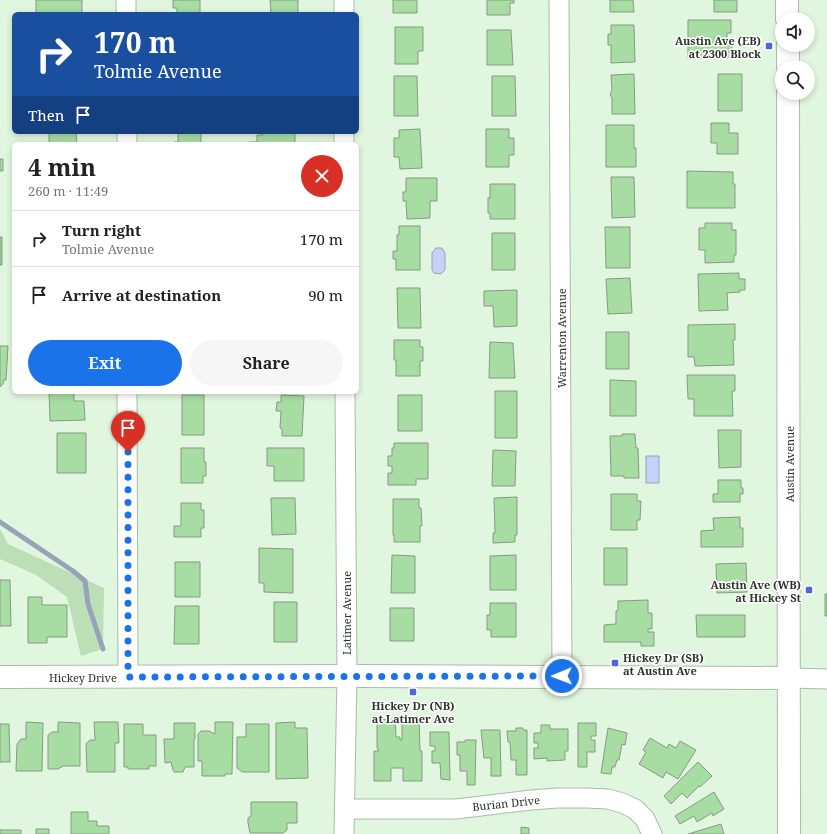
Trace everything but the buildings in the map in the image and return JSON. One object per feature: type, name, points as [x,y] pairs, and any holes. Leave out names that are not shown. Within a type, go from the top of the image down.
[{"type":"street","points":[[126,0],[126,12]]},
{"type":"street","points":[[344,0],[344,12]]},
{"type":"street","name":"Warrenton Avenue","points":[[559,0],[562,676]]},
{"type":"street","points":[[787,0],[788,12]]},
{"type":"street","name":"Austin Avenue","points":[[788,100],[790,834]]},
{"type":"street","points":[[127,394],[128,677]]},
{"type":"street","name":"Latimer Avenue","points":[[344,834],[347,676],[345,394]]},
{"type":"street","name":"Hickey Drive","points":[[0,677],[562,676],[790,678]]},
{"type":"street","points":[[790,678],[827,679]]},
{"type":"street","name":"Burian Drive","points":[[345,808],[456,808],[531,800],[586,798],[600,799],[622,803],[635,810],[645,819],[652,834]]},
{"type":"green space","points":[[0,529],[8,544],[104,588],[103,649],[81,656],[67,597],[36,575],[0,559]]},
{"type":"water","points":[[436,248],[442,248],[445,253],[445,270],[441,274],[434,273],[432,270],[432,253]]},
{"type":"water","points":[[646,456],[659,456],[659,483],[646,483]]},
{"type":"waterway","points":[[0,522],[73,571],[85,581],[88,604],[103,649]]},
{"type":"place","name":"Austin Ave (EB) at 2300 Block","points":[[769,46]]},
{"type":"place","name":"Austin Ave (WB) at Hickey St","points":[[809,590]]},
{"type":"place","name":"Hickey Dr (SB) at Austin Ave","points":[[615,663]]},
{"type":"place","name":"Hickey Dr (NB) at Latimer Ave","points":[[413,692]]},
{"type":"route","points":[[128,452],[128,677],[562,676]]}]
